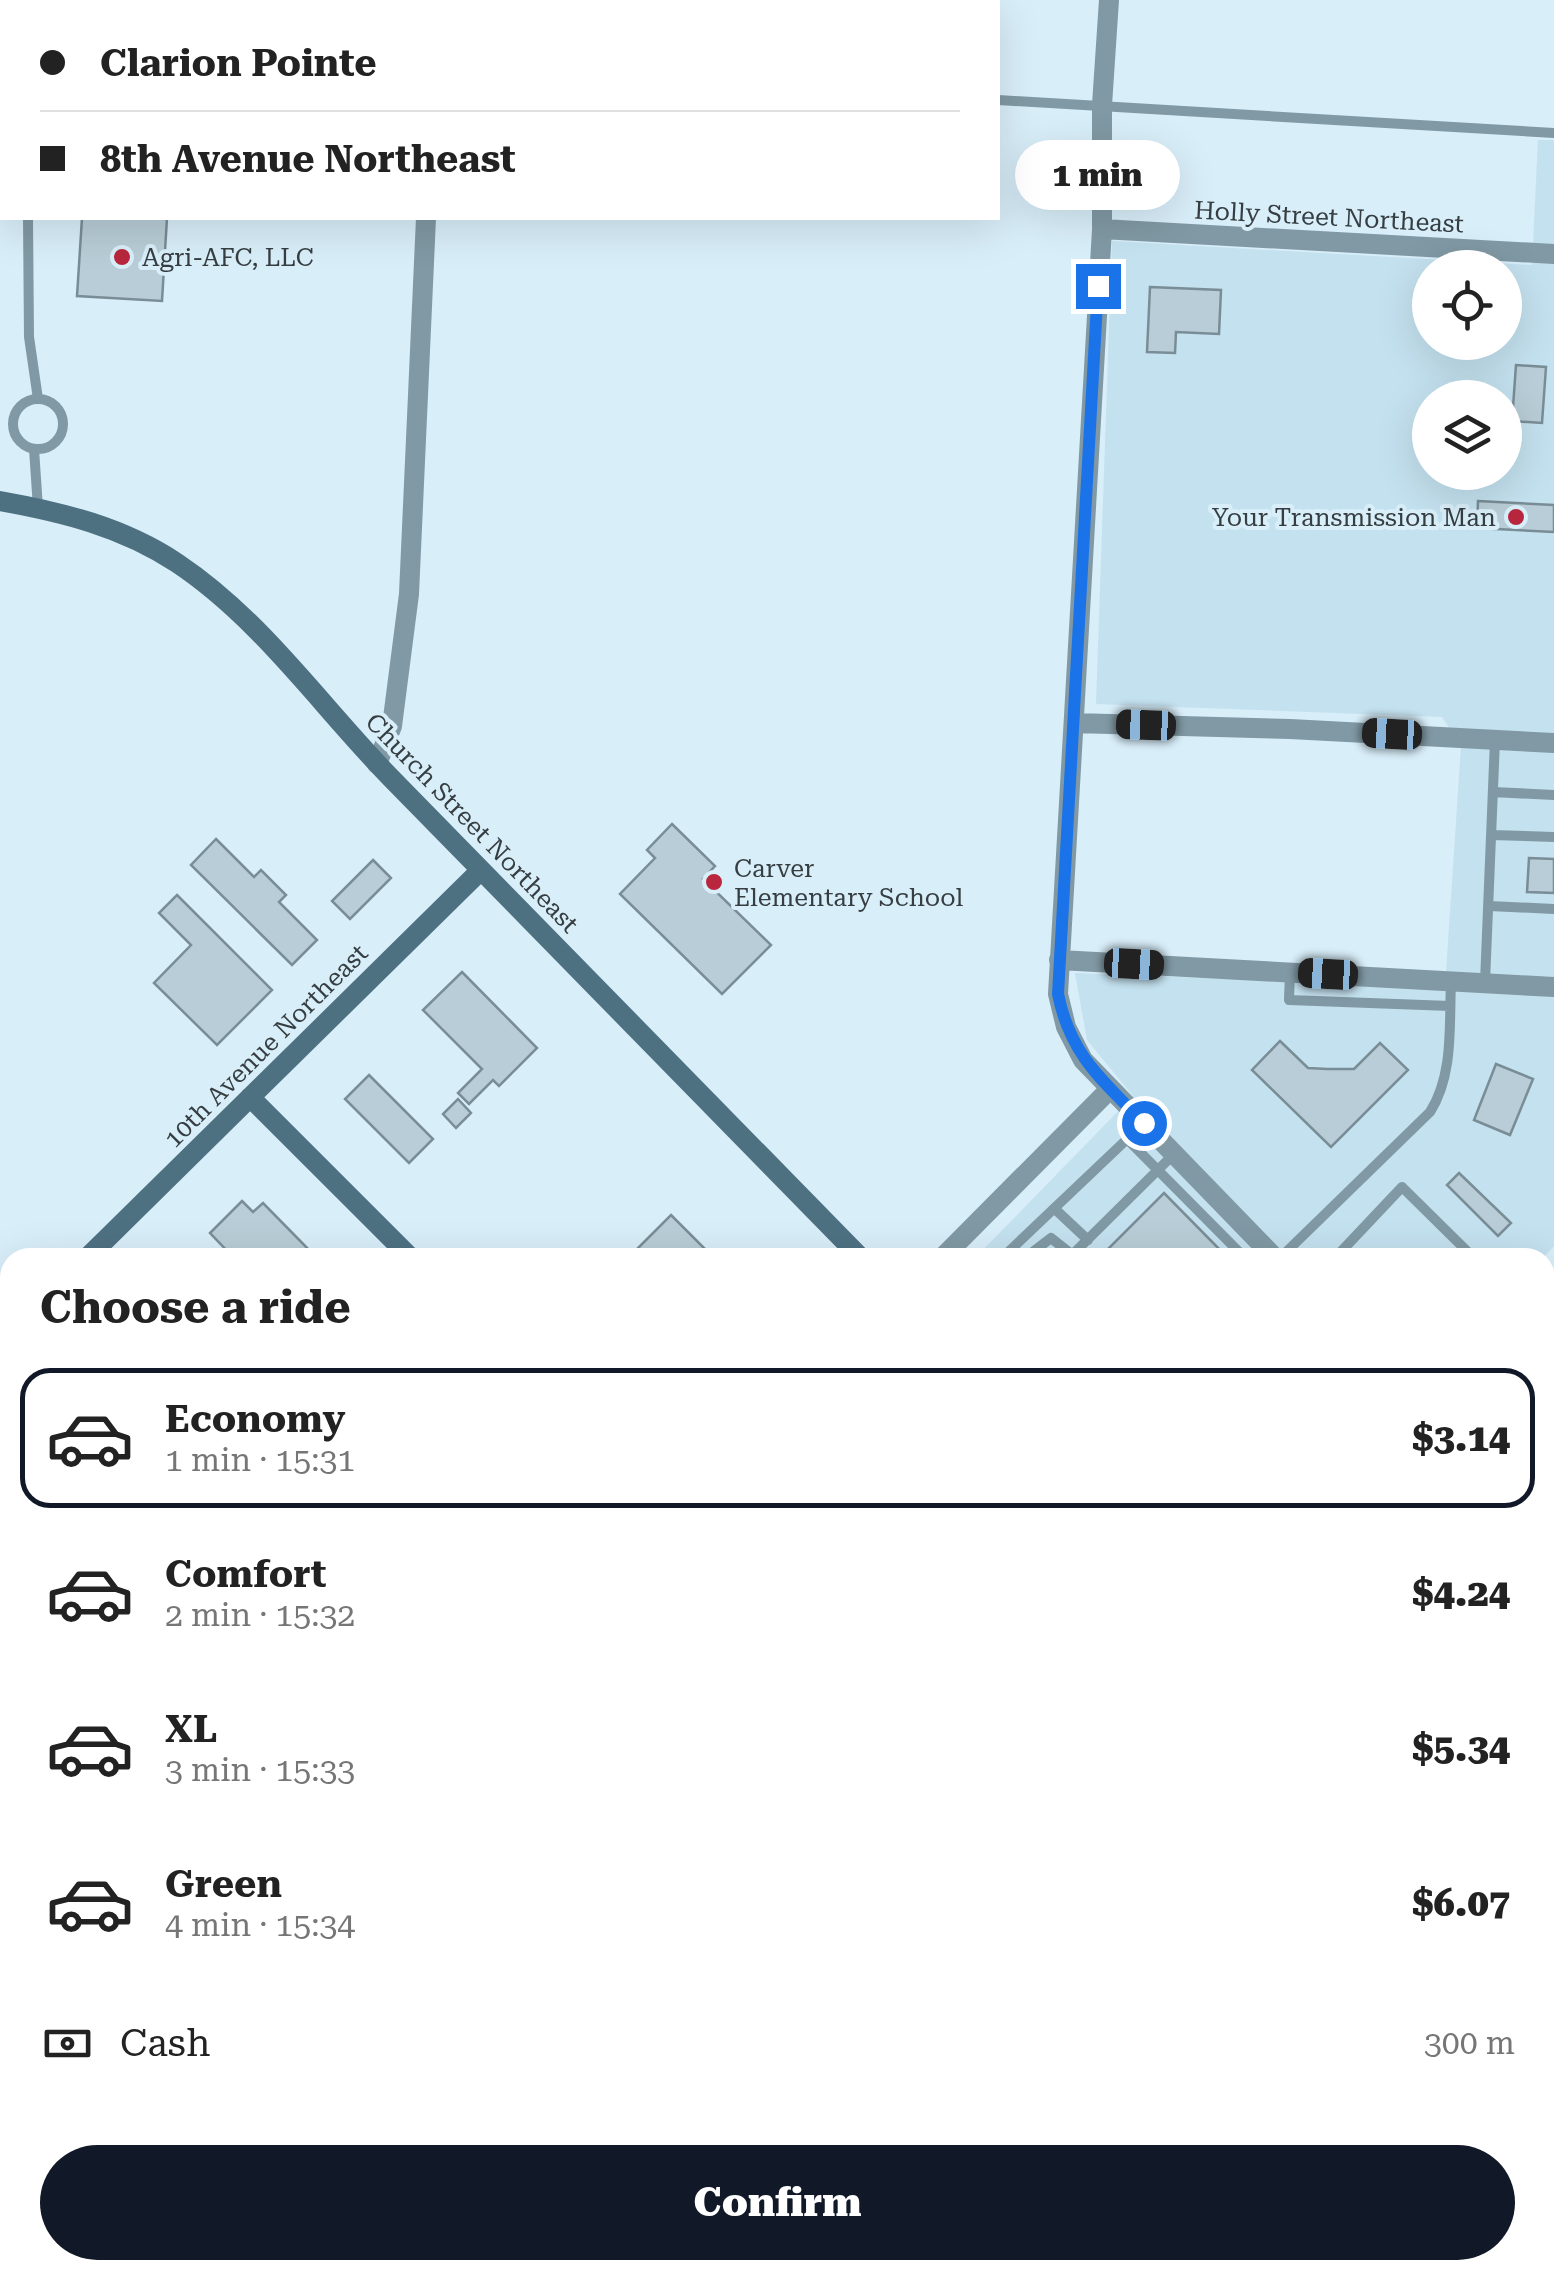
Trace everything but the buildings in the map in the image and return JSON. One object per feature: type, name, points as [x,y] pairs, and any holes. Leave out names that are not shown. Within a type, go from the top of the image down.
[{"type":"street","points":[[1110,0],[1102,104],[1102,230],[1058,994],[1066,1027],[1083,1060],[1268,1248]]},
{"type":"street","points":[[378,764],[392,726],[410,594],[426,220]]},
{"type":"street","name":"Holly Street Northeast","points":[[1102,230],[1554,254]]},
{"type":"street","name":"Church Street Northeast","points":[[0,501],[88,520],[132,538],[214,589],[378,764],[852,1248]]},
{"type":"street","points":[[1074,723],[1554,743]]},
{"type":"street","name":"10th Avenue Northeast","points":[[97,1248],[481,870]]},
{"type":"street","points":[[1059,960],[1554,987]]},
{"type":"street","points":[[952,1248],[1110,1089]]},
{"type":"street","points":[[250,1097],[401,1248]]},
{"type":"lane","points":[[1000,100],[1554,133]]},
{"type":"lane","points":[[28,220],[30,337],[38,400]]},
{"type":"lane","points":[[38,400],[53,405],[63,426],[50,446],[34,449],[20,442],[13,427],[22,405],[38,400]]},
{"type":"lane","points":[[34,449],[38,508]]},
{"type":"lane","points":[[1485,984],[1495,740]]},
{"type":"lane","points":[[1493,792],[1554,795]]},
{"type":"lane","points":[[1491,834],[1554,838]]},
{"type":"lane","points":[[1488,906],[1554,910]]},
{"type":"lane","points":[[1290,972],[1289,1000],[1450,1006]]},
{"type":"lane","points":[[1288,1248],[1442,1093],[1451,982]]},
{"type":"lane","points":[[1013,1248],[1144,1123]]},
{"type":"lane","points":[[1128,1140],[1235,1248]]},
{"type":"lane","points":[[1082,1248],[1174,1154]]},
{"type":"lane","points":[[1344,1248],[1402,1187],[1464,1248]]},
{"type":"lane","points":[[1056,1210],[1088,1240]]},
{"type":"lane","points":[[1038,1248],[1050,1238],[1064,1248]]},
{"type":"shaded area","points":[[1538,140],[1554,140],[1552,1248],[985,1248],[1133,1096],[1087,1040],[1075,973],[1445,987],[1461,746],[1442,717],[1096,704],[1112,241],[1412,258],[1412,360],[1522,360],[1522,264],[1532,265]]},
{"type":"place","name":"Agri-AFC, LLC","points":[[122,257]]},
{"type":"place","name":"Your Transmission Man","points":[[1516,517]]},
{"type":"place","name":"Carver Elementary School","points":[[714,882]]},
{"type":"route","points":[[1098,286],[1058,994],[1066,1027],[1083,1060],[1144,1123]]}]
